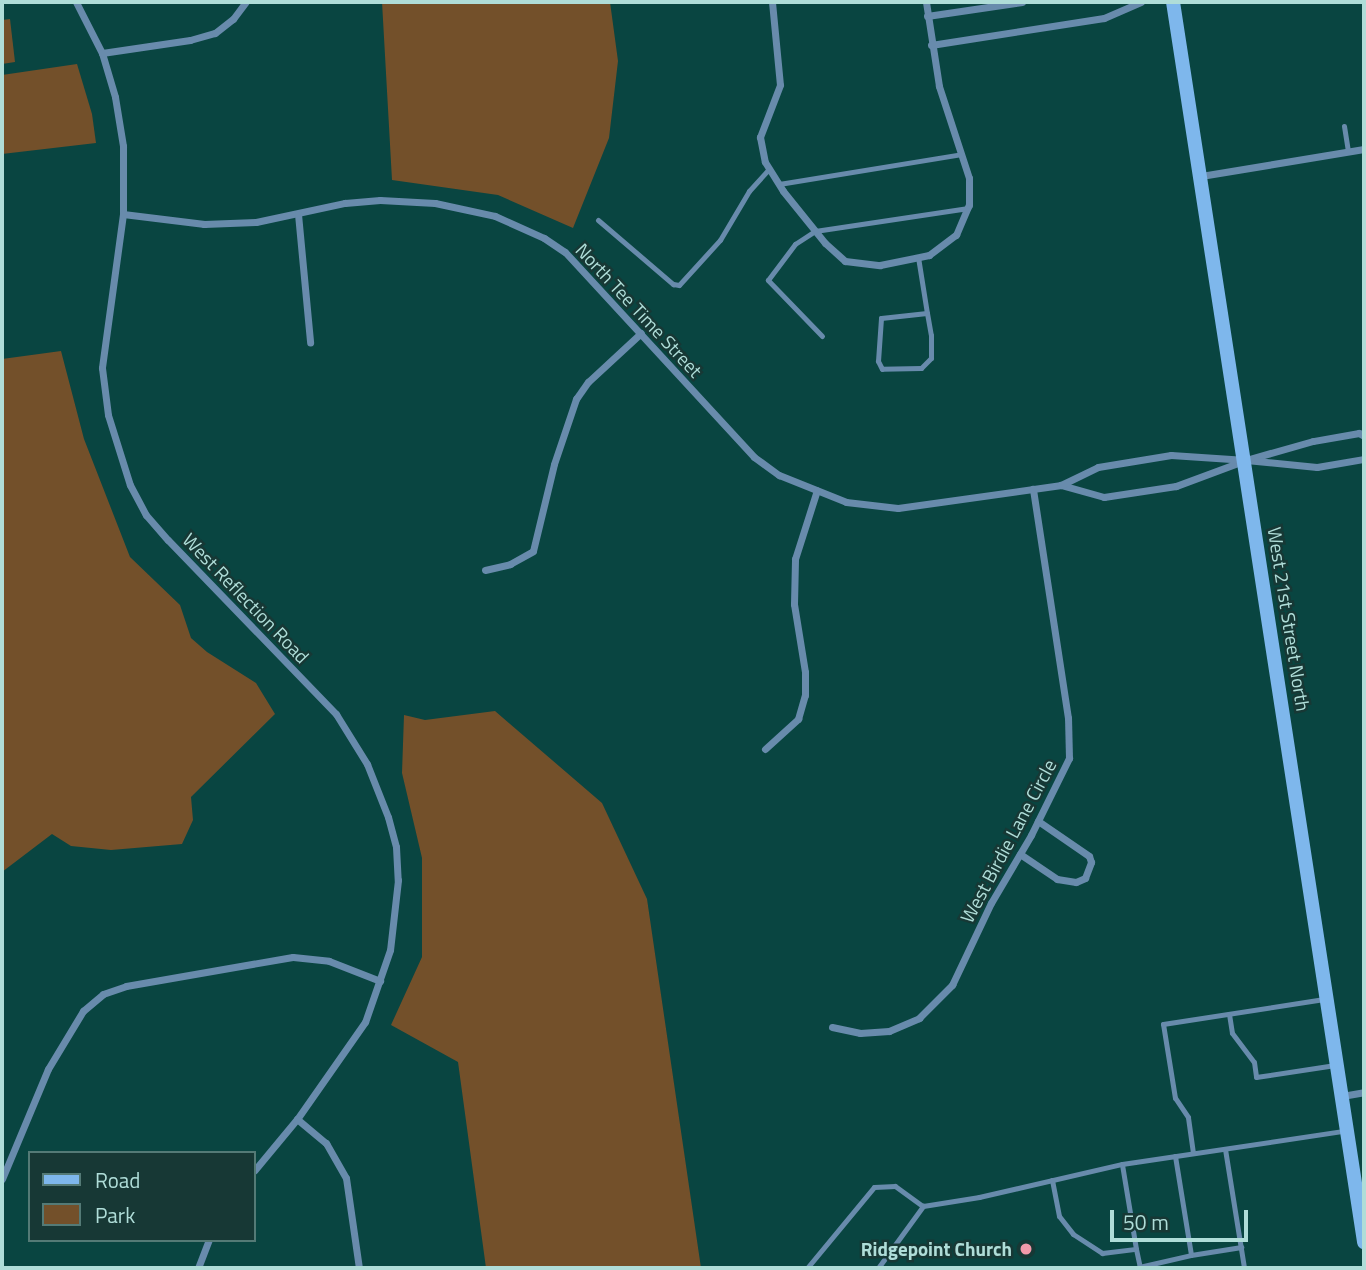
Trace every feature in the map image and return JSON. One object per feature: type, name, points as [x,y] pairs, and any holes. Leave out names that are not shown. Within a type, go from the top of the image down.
[{"type":"main road","name":"West 21st Street North","points":[[1173,2],[1364,1242]]},
{"type":"street","name":"West Reflection Road","points":[[76,2],[102,53],[115,97],[123,146],[123,214],[102,368],[108,415],[130,485],[146,515],[336,714],[362,754],[388,817],[396,847],[396,916],[380,981],[365,1022],[297,1119],[256,1169]]},
{"type":"street","points":[[102,53],[190,40],[215,33],[233,19],[246,2]]},
{"type":"street","points":[[772,2],[780,85],[760,137],[769,169],[815,231],[845,261],[880,265],[929,255],[956,235],[968,208],[969,178],[939,86],[926,2]]},
{"type":"street","points":[[927,16],[1022,2]]},
{"type":"street","points":[[931,45],[1104,18],[1141,2]]},
{"type":"street","points":[[1201,176],[1364,149]]},
{"type":"street","name":"North Tee Time Street","points":[[123,214],[204,224],[256,222],[345,203],[403,200],[463,207],[507,220],[544,238],[565,252],[754,457],[779,475],[846,502],[898,508],[1061,485],[1098,467],[1171,455],[1317,467],[1364,459]]},
{"type":"street","points":[[298,214],[310,342]]},
{"type":"street","points":[[485,570],[510,564],[533,551],[554,464],[576,398],[588,382],[641,333]]},
{"type":"street","name":"North Tee Time Street","points":[[1061,485],[1104,497],[1176,486],[1245,460],[1312,441],[1359,433],[1364,436]]},
{"type":"street","name":"West Birdie Lane Circle","points":[[832,1027],[860,1033],[889,1031],[919,1018],[952,985],[991,903],[1038,821],[1069,758],[1068,718],[1033,489]]},
{"type":"street","points":[[765,749],[798,719],[805,695],[805,672],[794,604],[795,559],[817,490]]},
{"type":"street","points":[[1020,854],[1057,878],[1076,882],[1085,878],[1091,862],[1089,856],[1038,821]]},
{"type":"street","points":[[2,1179],[48,1069],[83,1011],[103,994],[126,986],[293,957],[329,961],[380,981]]},
{"type":"street","points":[[1342,1096],[1364,1092]]},
{"type":"street","points":[[297,1119],[326,1143],[346,1178],[359,1268]]},
{"type":"street","points":[[198,1268],[208,1242]]},
{"type":"lane","points":[[1344,126],[1348,152]]},
{"type":"lane","points":[[778,184],[962,154]]},
{"type":"lane","points":[[598,220],[673,284],[679,285],[720,240],[749,191],[769,169]]},
{"type":"lane","points":[[822,335],[768,280],[795,244],[815,231],[968,208]]},
{"type":"lane","points":[[918,257],[927,313],[931,358],[927,365],[921,368],[882,369],[878,360],[881,318],[927,313]]},
{"type":"lane","points":[[1193,1153],[1188,1117],[1175,1098],[1163,1024],[1327,999]]},
{"type":"lane","points":[[1229,1014],[1232,1033],[1254,1062],[1256,1077],[1337,1065]]},
{"type":"lane","points":[[807,1268],[874,1187],[895,1186],[923,1206],[979,1197],[1122,1164],[1347,1130]]},
{"type":"lane","points":[[1225,1149],[1244,1268]]},
{"type":"lane","points":[[1175,1156],[1191,1255]]},
{"type":"lane","points":[[1122,1164],[1139,1268],[1191,1255],[1241,1247]]},
{"type":"lane","points":[[1052,1180],[1059,1216],[1073,1234],[1102,1253],[1136,1248]]},
{"type":"lane","points":[[878,1268],[923,1206]]},
{"type":"green space","points":[[382,2],[610,2],[618,61],[609,138],[573,228],[498,195],[392,180]]},
{"type":"green space","points":[[10,19],[15,62],[2,64],[2,20]]},
{"type":"green space","points":[[77,64],[92,114],[96,143],[2,154],[2,75]]},
{"type":"green space","points":[[61,351],[84,439],[130,557],[180,605],[191,638],[207,652],[256,683],[275,714],[191,797],[193,820],[182,844],[111,850],[71,846],[52,834],[2,872],[2,359]]},
{"type":"green space","points":[[495,711],[602,803],[647,899],[701,1268],[486,1268],[458,1062],[391,1025],[422,957],[422,858],[402,773],[404,715],[425,720]]},
{"type":"place","name":"Ridgepoint Church","points":[[1026,1249]]}]
